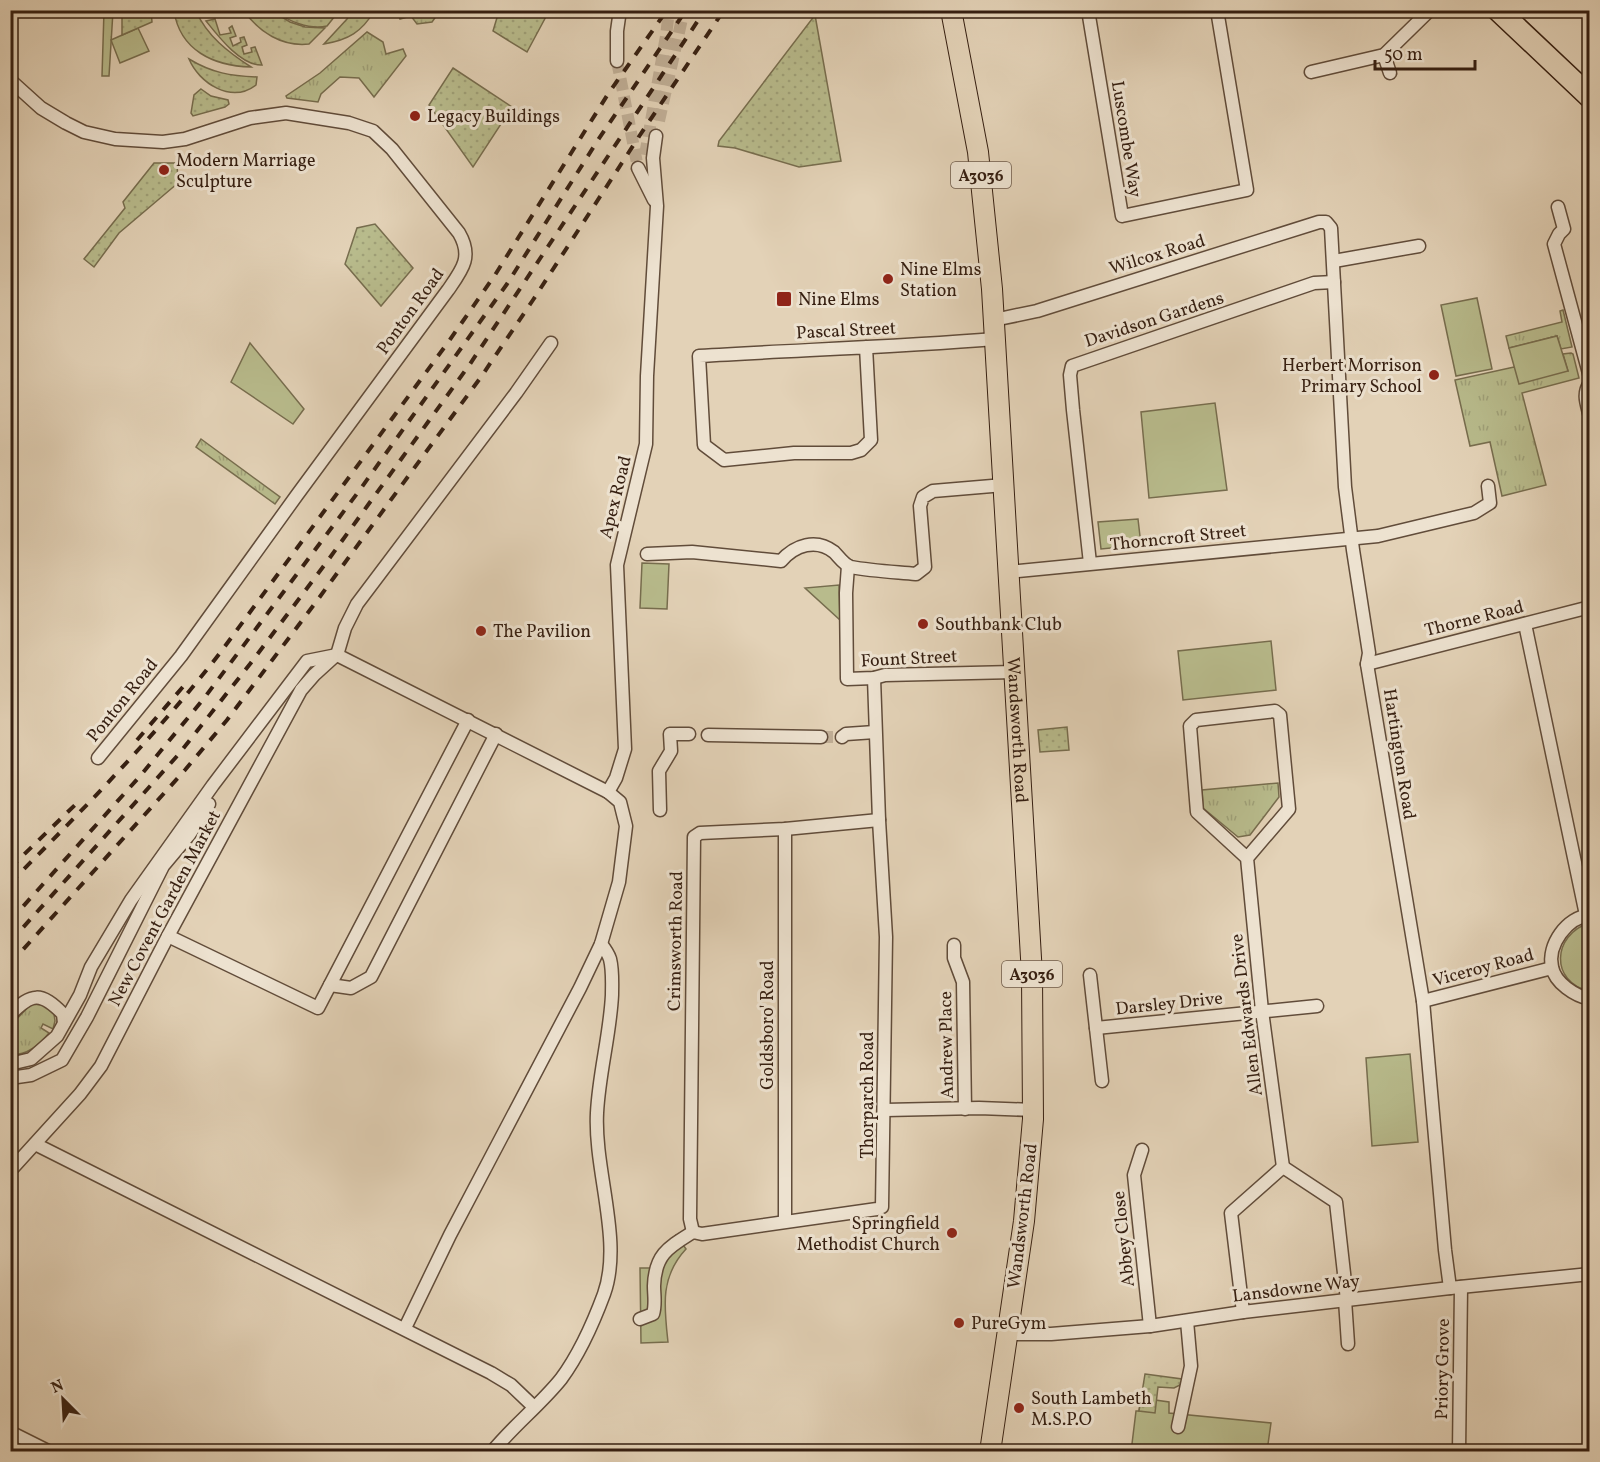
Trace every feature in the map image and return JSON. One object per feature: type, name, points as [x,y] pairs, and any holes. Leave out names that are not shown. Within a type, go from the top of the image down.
[{"type":"highway","points":[[1498,10],[1590,97]]},
{"type":"main road","name":"Wandsworth Road","points":[[951,10],[972,110],[978,152],[995,329],[1032,975],[1033,1110],[1024,1221],[990,1452]]},
{"type":"street","points":[[617,61],[620,10]]},
{"type":"street","name":"Luscombe Way","points":[[1088,10],[1122,216],[1247,190],[1217,10]]},
{"type":"street","points":[[1311,72],[1384,55],[1430,10]]},
{"type":"street","points":[[1384,55],[1390,73]]},
{"type":"street","name":"Ponton Road","points":[[10,80],[40,108],[84,132],[114,139],[145,142],[185,139],[250,118],[286,113],[349,123],[373,131],[392,149],[459,233],[466,246],[464,266],[448,290],[181,656],[98,758]]},
{"type":"street","name":"Ponton Road","points":[[10,92],[29,106],[40,108]]},
{"type":"street","points":[[656,136],[653,158],[657,206]]},
{"type":"street","points":[[645,155],[657,206]]},
{"type":"street","points":[[638,168],[657,206]]},
{"type":"street","name":"Apex Road","points":[[608,792],[616,778],[625,749],[617,565],[646,444],[647,376],[657,206]]},
{"type":"street","points":[[1558,207],[1564,229],[1554,244],[1590,377]]},
{"type":"street","name":"Wilcox Road","points":[[995,329],[1037,310],[1319,222],[1329,225]]},
{"type":"street","name":"Hartington Road","points":[[1329,225],[1332,233],[1334,261],[1345,487],[1351,539],[1369,653],[1367,664],[1423,1001],[1445,1250],[1456,1287]]},
{"type":"street","points":[[1334,261],[1419,246]]},
{"type":"street","name":"Davidson Gardens","points":[[1090,563],[1071,387],[1072,366],[1314,283],[1334,282]]},
{"type":"street","name":"Pascal Street","points":[[867,347],[871,440],[861,450],[851,453],[794,453],[724,460],[704,445],[699,356],[867,347],[995,329]]},
{"type":"street","points":[[337,654],[345,628],[357,604],[551,343]]},
{"type":"street","points":[[1590,383],[1585,390],[1585,396],[1590,417]]},
{"type":"street","points":[[647,554],[692,552],[781,561],[794,549],[804,545],[819,544],[836,554],[848,566],[916,574],[925,567],[920,506],[923,497],[933,491],[1004,485]]},
{"type":"street","name":"Thorncroft Street","points":[[1009,572],[1378,536],[1482,510],[1490,503],[1488,486]]},
{"type":"street","name":"Fount Street","points":[[848,566],[846,584],[847,680],[885,675],[1014,672]]},
{"type":"street","name":"Thorne Road","points":[[1367,664],[1590,607]]},
{"type":"street","points":[[1525,624],[1588,915],[1568,925],[1558,937],[1552,956],[1552,968],[1567,989],[1579,997],[1590,999]]},
{"type":"street","points":[[10,1064],[31,1059],[57,1036],[80,995],[91,967],[125,910],[213,785],[307,661],[337,654],[608,792],[620,802],[626,826],[619,882],[601,944],[460,1216],[405,1328]]},
{"type":"street","name":"New Covent Garden Market","points":[[10,1171],[80,1094],[100,1066],[301,690],[337,654]]},
{"type":"street","name":"Thorparch Road","points":[[693,1232],[702,1234],[882,1207],[886,937],[874,732],[874,678]]},
{"type":"street","points":[[1275,711],[1280,715],[1289,809],[1247,858],[1197,812],[1190,726],[1196,720],[1275,711]]},
{"type":"street","points":[[168,936],[318,1008],[468,720]]},
{"type":"street","points":[[842,737],[846,734],[874,732]]},
{"type":"street","points":[[660,810],[659,771],[670,751],[670,734],[688,734]]},
{"type":"street","points":[[330,985],[351,988],[371,977],[496,735]]},
{"type":"street","points":[[708,735],[821,737]]},
{"type":"street","points":[[10,1078],[31,1075],[62,1060],[87,1017],[163,866],[189,836],[212,799],[213,785]]},
{"type":"street","name":"Crimsworth Road","points":[[693,1232],[690,1219],[694,837],[700,833],[785,829],[879,820]]},
{"type":"street","name":"Goldsboro' Road","points":[[785,829],[785,1221]]},
{"type":"street","name":"Allen Edwards Drive","points":[[1247,858],[1263,1011],[1283,1167]]},
{"type":"street","points":[[492,1452],[561,1379],[598,1307],[609,1274],[611,1248],[597,1127],[603,1061],[610,1021],[612,971],[608,953],[601,944]]},
{"type":"street","name":"Andrew Place","points":[[954,945],[954,958],[963,982],[965,1109]]},
{"type":"street","name":"Viceroy Road","points":[[1423,1001],[1552,968]]},
{"type":"street","points":[[1090,975],[1102,1081]]},
{"type":"street","points":[[10,1015],[29,998],[41,997],[50,1001],[63,1014],[64,1023]]},
{"type":"street","name":"Darsley Drive","points":[[1096,1028],[1317,1006]]},
{"type":"street","points":[[885,1110],[1033,1110]]},
{"type":"street","points":[[35,1144],[405,1328],[500,1378],[534,1407]]},
{"type":"street","name":"Abbey Close","points":[[1142,1150],[1134,1175],[1150,1326]]},
{"type":"street","points":[[1243,1312],[1231,1213],[1283,1167],[1336,1202],[1348,1344]]},
{"type":"street","points":[[640,1319],[653,1314],[654,1278],[664,1252],[693,1232]]},
{"type":"street","name":"Lansdowne Way","points":[[1008,1334],[1051,1334],[1150,1326],[1243,1312],[1456,1287],[1590,1275]]},
{"type":"street","name":"Priory Grove","points":[[1456,1287],[1459,1452]]},
{"type":"street","points":[[1178,1427],[1191,1366],[1187,1321]]},
{"type":"street","points":[[10,1432],[50,1452]]},
{"type":"green space","points":[[397,10],[440,11],[432,22],[417,24],[411,16],[400,19]]},
{"type":"green space","points":[[104,11],[113,11],[109,76],[102,76]]},
{"type":"green space","points":[[122,11],[151,11],[152,22],[122,35]]},
{"type":"green space","points":[[174,11],[196,11],[206,28],[219,43],[251,67],[237,66],[212,59],[191,46],[177,25]]},
{"type":"green space","points":[[244,11],[272,11],[290,22],[305,27],[325,28],[309,44],[290,43],[264,31]]},
{"type":"green space","points":[[275,11],[339,11],[327,26],[313,27],[299,24]]},
{"type":"green space","points":[[352,11],[374,11],[354,34],[324,44],[347,19]]},
{"type":"green space","points":[[499,11],[549,11],[527,52],[493,31]]},
{"type":"green space","points":[[815,15],[841,161],[799,167],[735,148],[718,146],[719,141]]},
{"type":"green space","points":[[215,19],[220,35],[231,33],[229,28],[232,26],[236,36],[230,38],[233,46],[241,42],[240,38],[244,37],[247,45],[242,47],[244,54],[252,52],[251,48],[255,47],[262,65],[246,61],[231,49],[206,21]]},
{"type":"green space","points":[[138,28],[149,51],[120,63],[111,40]]},
{"type":"green space","points":[[367,32],[383,42],[386,54],[403,49],[406,56],[374,97],[359,78],[340,77],[321,94],[318,102],[287,98],[286,96],[320,73]]},
{"type":"green space","points":[[189,59],[222,73],[257,77],[256,85],[236,92],[217,88],[200,76]]},
{"type":"green space","points":[[453,68],[512,107],[473,167],[429,105]]},
{"type":"green space","points":[[201,89],[211,96],[228,100],[229,104],[193,116],[191,113],[194,95]]},
{"type":"green space","points":[[154,163],[177,163],[178,183],[119,233],[94,267],[84,259],[125,208],[123,202]]},
{"type":"green space","points":[[375,224],[413,268],[381,306],[345,264],[357,228]]},
{"type":"green space","points":[[1477,298],[1492,369],[1456,376],[1441,305]]},
{"type":"green space","points":[[1563,310],[1572,347],[1561,349],[1557,336],[1509,348],[1506,336],[1562,322],[1560,311]]},
{"type":"green space","points":[[1557,336],[1568,371],[1519,384],[1509,348]]},
{"type":"green space","points":[[250,343],[304,409],[293,424],[231,382]]},
{"type":"green space","points":[[1571,353],[1579,378],[1522,393],[1546,485],[1502,496],[1490,442],[1470,446],[1455,380],[1514,367],[1568,371],[1563,354]]},
{"type":"green space","points":[[1215,403],[1227,490],[1149,498],[1141,412]]},
{"type":"green space","points":[[201,439],[280,497],[275,504],[196,447]]},
{"type":"green space","points":[[1138,519],[1141,545],[1101,549],[1098,522]]},
{"type":"green space","points":[[642,563],[669,564],[667,609],[640,608]]},
{"type":"green space","points":[[839,585],[840,620],[805,588]]},
{"type":"green space","points":[[1271,641],[1276,690],[1183,700],[1178,651]]},
{"type":"green space","points":[[1067,727],[1069,750],[1040,752],[1038,730]]},
{"type":"green space","points":[[1278,783],[1279,797],[1250,835],[1238,837],[1203,808],[1202,790]]},
{"type":"green space","points":[[1590,923],[1589,991],[1576,986],[1567,978],[1560,958],[1562,947],[1568,937],[1577,929]]},
{"type":"green space","points":[[31,1004],[44,1005],[54,1014],[53,1029],[43,1024],[41,1028],[49,1033],[41,1042],[28,1051],[11,1055],[11,1025]]},
{"type":"green space","points":[[1410,1054],[1418,1142],[1372,1146],[1366,1058]]},
{"type":"green space","points":[[676,1235],[686,1249],[672,1270],[668,1281],[665,1316],[668,1342],[641,1343],[640,1268],[651,1268],[668,1242]]},
{"type":"green space","points":[[1145,1374],[1182,1379],[1182,1384],[1174,1388],[1158,1387],[1155,1413],[1139,1411]]},
{"type":"green space","points":[[1141,1398],[1169,1402],[1169,1413],[1271,1423],[1267,1451],[1131,1452],[1136,1411],[1139,1411]]},
{"type":"tunnel","points":[[645,155],[669,10]]},
{"type":"tunnel","points":[[659,121],[684,10]]},
{"type":"tunnel","points":[[617,61],[638,168]]},
{"type":"tunnel","points":[[821,737],[842,737]]},
{"type":"railway","points":[[10,883],[119,771],[220,653],[495,275],[608,94],[667,10]]},
{"type":"railway","points":[[10,921],[141,775],[205,697],[359,491],[507,284],[598,140],[686,10]]},
{"type":"railway","points":[[10,942],[178,755],[326,563],[470,364],[705,10]]},
{"type":"railway","points":[[10,964],[185,770],[227,720],[316,602],[481,377],[724,10]]},
{"type":"railway","points":[[137,740],[188,681]]},
{"type":"railway","points":[[10,868],[77,803]]},
{"type":"place","name":"Legacy Buildings","points":[[415,116]]},
{"type":"place","name":"Modern Marriage Sculpture","points":[[164,170]]},
{"type":"place","name":"Nine Elms Station","points":[[888,279]]},
{"type":"place","name":"Nine Elms","points":[[784,299]]},
{"type":"place","name":"Herbert Morrison Primary School","points":[[1434,375]]},
{"type":"place","name":"Southbank Club","points":[[923,624]]},
{"type":"place","name":"The Pavilion","points":[[481,631]]},
{"type":"place","name":"Springfield Methodist Church","points":[[952,1233]]},
{"type":"place","name":"PureGym","points":[[959,1323]]},
{"type":"place","name":"South Lambeth M.S.P.O","points":[[1019,1408]]}]
